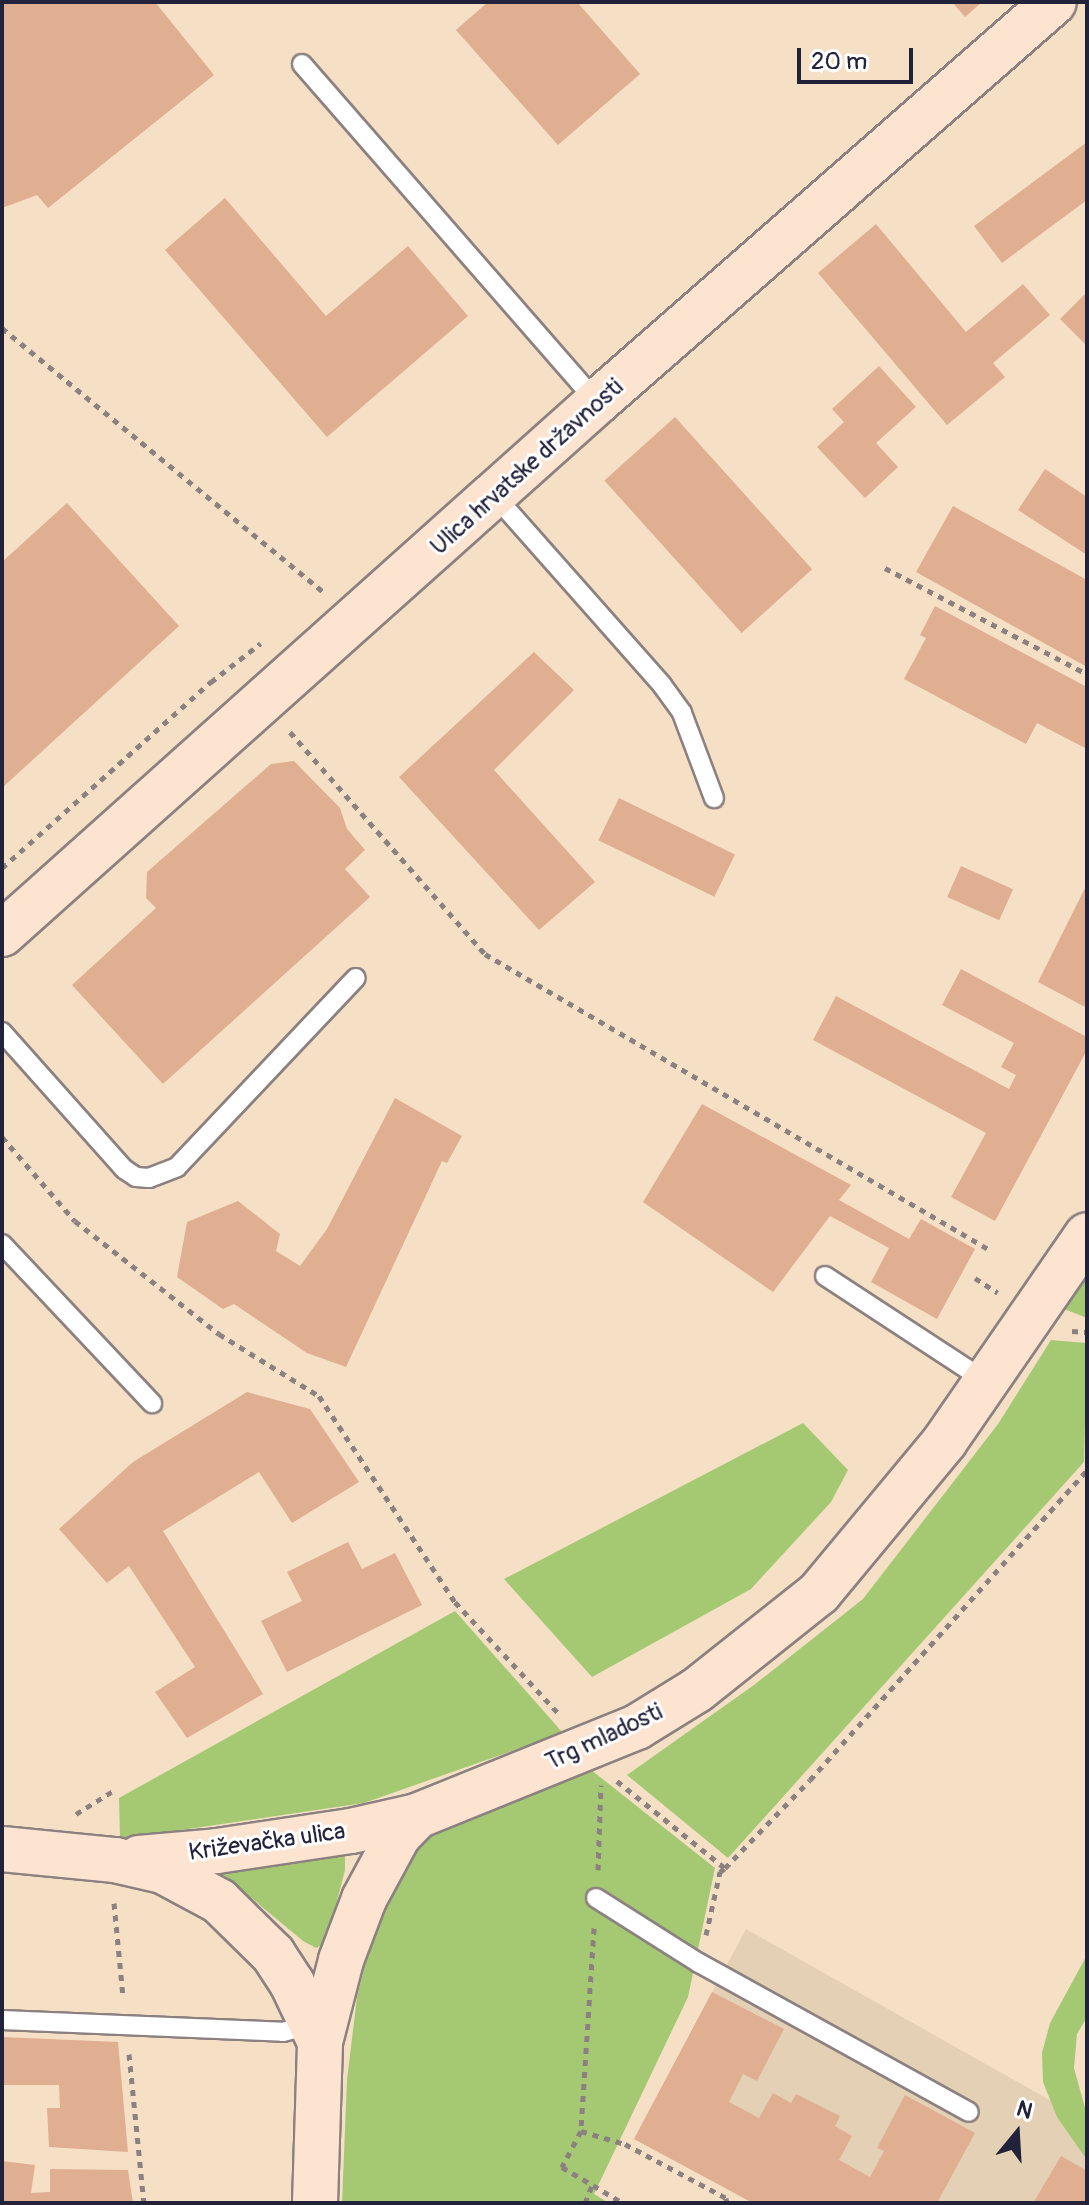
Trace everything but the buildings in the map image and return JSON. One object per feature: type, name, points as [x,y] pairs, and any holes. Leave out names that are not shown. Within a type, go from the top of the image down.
[{"type":"main road","name":"Ulica hrvatske državnosti","points":[[2,934],[597,402],[1054,2]]},
{"type":"main road","name":"Trg mladosti","points":[[315,2203],[316,2033],[364,1899],[391,1847],[417,1816],[637,1727],[697,1690],[819,1593],[945,1441],[987,1382],[1018,1305],[1087,1235]]},
{"type":"main road","name":"Križevačka ulica","points":[[115,1860],[217,1851],[351,1831],[417,1816]]},
{"type":"main road","name":"Križevačka ulica","points":[[2,1849],[115,1860],[163,1871],[219,1901],[273,1954],[316,2033]]},
{"type":"lane","points":[[302,64],[597,402]]},
{"type":"lane","points":[[495,496],[662,685],[682,713],[714,798]]},
{"type":"lane","points":[[2,1032],[124,1169],[136,1177],[149,1178],[177,1167],[356,978]]},
{"type":"lane","points":[[2,1244],[152,1403]]},
{"type":"lane","points":[[825,1276],[987,1382]]},
{"type":"lane","points":[[596,1898],[699,1963],[969,2112]]},
{"type":"lane","points":[[2,2020],[316,2033]]},
{"type":"path","points":[[2,328],[330,598]]},
{"type":"path","points":[[885,568],[1087,674]]},
{"type":"path","points":[[2,868],[211,682]]},
{"type":"path","points":[[281,722],[485,954],[988,1249]]},
{"type":"path","points":[[2,1137],[75,1221],[219,1334],[319,1396],[455,1602],[562,1717]]},
{"type":"path","points":[[975,1278],[1018,1305]]},
{"type":"path","points":[[699,1963],[720,1872],[810,1780],[1087,1470]]},
{"type":"path","points":[[612,1777],[725,1868]]},
{"type":"path","points":[[601,1782],[581,2131],[562,2167],[623,2203]]},
{"type":"path","points":[[581,2131],[625,2144],[726,2198],[727,2203]]},
{"type":"path","points":[[585,2203],[592,2186]]},
{"type":"shaded area","points":[[746,1929],[1087,2121],[1087,2203],[753,2203],[634,2139]]},
{"type":"green space","points":[[1087,1276],[1087,1318],[1064,1309]]},
{"type":"green space","points":[[1051,1340],[1087,1343],[1084,1462],[728,1858],[627,1775],[754,1685],[863,1599],[998,1424]]},
{"type":"green space","points":[[803,1423],[848,1470],[831,1502],[751,1589],[592,1677],[504,1579]]},
{"type":"green space","points":[[455,1611],[563,1733],[364,1803],[120,1839],[119,1798]]},
{"type":"green space","points":[[590,1769],[715,1868],[688,1997],[594,2194],[609,2203],[342,2203],[347,2080],[357,1997],[380,1903],[403,1865],[434,1833],[463,1815]]},
{"type":"green space","points":[[334,1851],[345,1857],[345,1870],[326,1943],[316,1948],[303,1941],[219,1871]]},
{"type":"green space","points":[[1087,1955],[1087,2017],[1077,2034],[1074,2068],[1087,2115],[1087,2160],[1057,2117],[1043,2082],[1042,2053],[1050,2023]]}]
